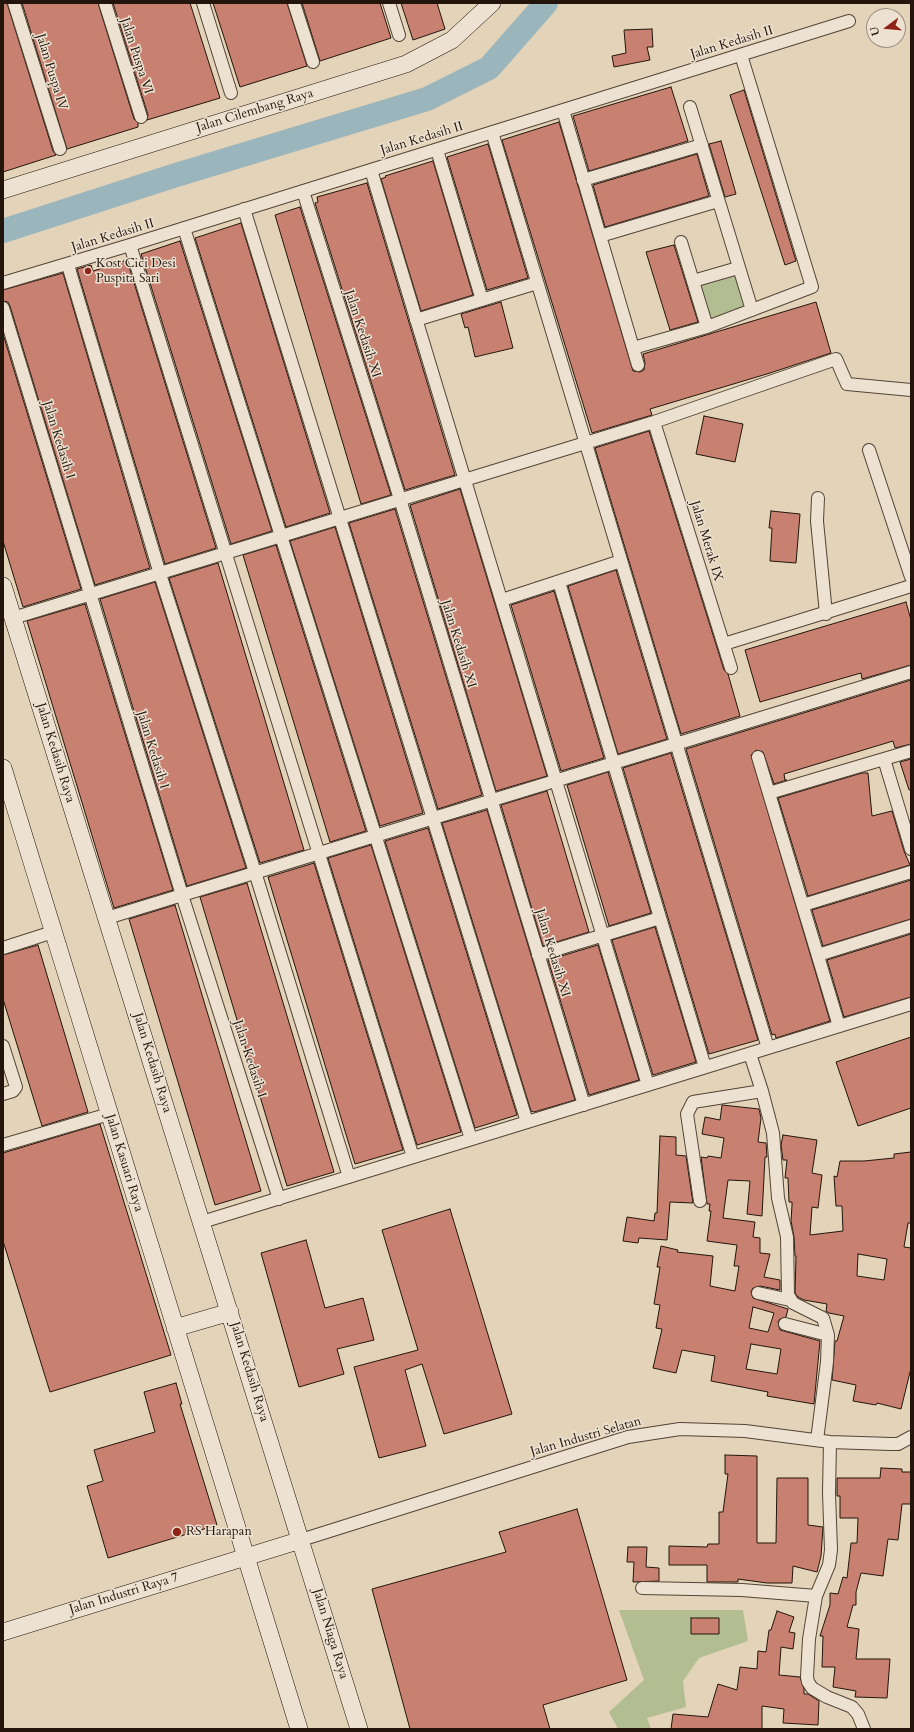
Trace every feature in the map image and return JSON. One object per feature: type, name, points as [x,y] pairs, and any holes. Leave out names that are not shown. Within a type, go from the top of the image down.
[{"type":"main road","name":"Jalan Cilembang Raya","points":[[3,190],[406,64],[452,40],[492,3]]},
{"type":"main road","name":"Jalan Kedasih Raya","points":[[3,586],[301,1540]]},
{"type":"main road","name":"Jalan Kasuari Raya","points":[[3,768],[246,1558]]},
{"type":"main road","points":[[175,1328],[230,1312]]},
{"type":"main road","name":"Jalan Industri Raya 7","points":[[3,1632],[301,1540]]},
{"type":"main road","name":"Jalan Niaga Raya","points":[[301,1540],[359,1729]]},
{"type":"main road","points":[[246,1558],[299,1729]]},
{"type":"street","name":"Jalan Puspa IV","points":[[14,3],[60,149]]},
{"type":"street","name":"Jalan Puspa VI","points":[[105,3],[141,117]]},
{"type":"street","points":[[203,3],[231,93]]},
{"type":"street","points":[[294,3],[313,62]]},
{"type":"street","points":[[388,3],[399,35]]},
{"type":"street","name":"Jalan Kedasih II","points":[[3,283],[244,210],[849,21]]},
{"type":"street","points":[[633,348],[707,327],[812,288],[741,55]]},
{"type":"street","points":[[690,107],[752,310]]},
{"type":"street","points":[[563,110],[638,365]]},
{"type":"street","points":[[492,132],[768,1048]]},
{"type":"street","points":[[583,180],[702,145]]},
{"type":"street","points":[[437,150],[482,300]]},
{"type":"street","points":[[371,170],[648,1085]]},
{"type":"street","name":"Jalan Kedasih XI","points":[[302,191],[400,499],[490,801],[584,1105]]},
{"type":"street","points":[[600,236],[718,202]]},
{"type":"street","points":[[244,210],[527,1122]]},
{"type":"street","points":[[184,228],[472,1140]]},
{"type":"street","points":[[681,242],[707,327]]},
{"type":"street","points":[[130,245],[413,1157]]},
{"type":"street","points":[[68,264],[160,574],[255,872],[349,1177]]},
{"type":"street","points":[[693,281],[738,268]]},
{"type":"street","points":[[416,320],[537,283]]},
{"type":"street","name":"Jalan Kedasih I","points":[[3,308],[182,895],[279,1198]]},
{"type":"street","points":[[13,618],[654,422],[836,359],[847,384],[911,390]]},
{"type":"street","name":"Jalan Merak IX","points":[[654,422],[731,668]]},
{"type":"street","points":[[869,450],[911,577]]},
{"type":"street","points":[[818,498],[817,521],[826,614]]},
{"type":"street","points":[[502,600],[621,561]]},
{"type":"street","points":[[559,582],[705,1067]]},
{"type":"street","points":[[724,644],[826,614],[911,586]]},
{"type":"street","points":[[107,918],[911,672]]},
{"type":"street","points":[[769,793],[911,751]]},
{"type":"street","points":[[758,756],[839,1026]]},
{"type":"street","points":[[884,759],[911,849]]},
{"type":"street","points":[[803,905],[911,872]]},
{"type":"street","points":[[538,955],[660,918]]},
{"type":"street","points":[[818,955],[911,926]]},
{"type":"street","points":[[3,948],[53,932]]},
{"type":"street","points":[[202,1222],[911,1004]]},
{"type":"street","points":[[3,1046],[16,1087],[13,1091],[3,1094]]},
{"type":"street","points":[[750,1054],[773,1133],[778,1198],[787,1237],[788,1290],[790,1300]]},
{"type":"street","points":[[700,1201],[687,1114],[693,1102],[762,1092]]},
{"type":"street","points":[[3,1145],[109,1114]]},
{"type":"street","points":[[758,1293],[790,1300],[823,1318],[828,1335],[827,1362],[817,1440]]},
{"type":"street","points":[[785,1324],[828,1335]]},
{"type":"street","name":"Jalan Industri Selatan","points":[[301,1540],[628,1437],[680,1429],[745,1431],[830,1442],[898,1444],[911,1437]]},
{"type":"street","points":[[830,1442],[829,1493],[831,1550],[829,1565],[816,1596],[809,1639],[808,1682],[812,1688],[827,1697],[852,1706],[858,1714],[864,1729]]},
{"type":"street","points":[[642,1588],[742,1590],[816,1596]]},
{"type":"green space","points":[[736,271],[747,312],[708,324],[697,283]]},
{"type":"green space","points":[[619,1610],[743,1610],[748,1641],[699,1658],[683,1681],[686,1707],[647,1718],[651,1729],[618,1729],[609,1712],[644,1680]]},
{"type":"building","points":[[3,3],[7,3],[53,151],[56,155],[3,172]]},
{"type":"building","points":[[22,3],[98,3],[134,119],[138,123],[138,127],[67,149]]},
{"type":"building","points":[[113,3],[190,3],[220,98],[147,120],[148,115]]},
{"type":"building","points":[[213,3],[287,3],[307,66],[240,87]]},
{"type":"building","points":[[302,3],[380,3],[391,38],[320,61]]},
{"type":"building","points":[[401,3],[437,3],[445,29],[413,40]]},
{"type":"building","points":[[652,29],[653,47],[647,47],[650,60],[614,67],[612,56],[626,53],[624,30]]},
{"type":"building","points":[[671,87],[688,141],[589,171],[573,116]]},
{"type":"building","points":[[744,90],[796,261],[785,265],[730,95]]},
{"type":"building","points":[[559,122],[633,371],[640,372],[644,370],[645,363],[643,354],[816,302],[831,353],[650,409],[652,415],[592,433],[502,140]]},
{"type":"building","points":[[721,141],[736,194],[725,197],[709,144]]},
{"type":"building","points":[[488,144],[528,278],[487,290],[447,157]]},
{"type":"building","points":[[697,154],[709,196],[605,227],[593,185]]},
{"type":"building","points":[[433,161],[473,295],[421,311],[381,179],[386,177],[385,176]]},
{"type":"building","points":[[367,183],[455,475],[405,490],[315,203],[318,202],[317,197]]},
{"type":"building","points":[[300,207],[391,495],[361,504],[275,215]]},
{"type":"building","points":[[241,223],[330,513],[286,527],[195,238]]},
{"type":"building","points":[[180,241],[272,531],[231,544],[141,254]]},
{"type":"building","points":[[674,245],[698,322],[670,330],[646,252]]},
{"type":"building","points":[[127,260],[216,548],[165,564],[77,269],[91,265],[93,271]]},
{"type":"building","points":[[63,273],[150,568],[95,585],[10,306],[8,302],[3,301],[3,290]]},
{"type":"building","points":[[501,302],[513,348],[475,357],[468,327],[465,328],[461,314]]},
{"type":"building","points":[[3,334],[81,589],[23,607],[3,541]]},
{"type":"building","points":[[704,416],[743,424],[735,462],[696,454]]},
{"type":"building","points":[[649,431],[724,670],[728,674],[740,716],[681,734],[595,448]]},
{"type":"building","points":[[460,489],[547,776],[496,791],[410,505]]},
{"type":"building","points":[[395,509],[482,795],[438,809],[349,523]]},
{"type":"building","points":[[771,511],[800,514],[796,563],[770,561],[772,528],[769,528]]},
{"type":"building","points":[[335,527],[423,813],[380,826],[290,541]]},
{"type":"building","points":[[276,545],[366,831],[330,842],[243,555]]},
{"type":"building","points":[[218,563],[304,850],[260,863],[169,578]]},
{"type":"building","points":[[616,570],[667,739],[618,754],[568,586]]},
{"type":"building","points":[[155,582],[246,868],[187,886],[100,599]]},
{"type":"building","points":[[554,591],[604,758],[561,771],[511,605]]},
{"type":"building","points":[[906,602],[911,620],[911,665],[862,679],[861,673],[760,702],[745,650]]},
{"type":"building","points":[[85,604],[173,890],[114,908],[27,621]]},
{"type":"building","points":[[911,680],[911,744],[895,748],[893,741],[784,774],[785,780],[787,780],[774,784],[763,752],[756,750],[751,755],[830,1021],[776,1038],[775,1034],[772,1035],[686,749]]},
{"type":"building","points":[[671,753],[758,1040],[709,1054],[623,768]]},
{"type":"building","points":[[911,759],[911,790],[909,790],[900,762]]},
{"type":"building","points":[[608,772],[651,913],[609,926],[567,785]]},
{"type":"building","points":[[862,773],[868,773],[872,816],[892,811],[904,851],[910,865],[808,896],[778,798]]},
{"type":"building","points":[[547,791],[589,932],[543,946],[501,805]]},
{"type":"building","points":[[487,810],[575,1100],[534,1112],[531,1111],[442,823]]},
{"type":"building","points":[[428,828],[517,1115],[475,1128],[385,841]]},
{"type":"building","points":[[371,845],[461,1132],[417,1145],[328,858]]},
{"type":"building","points":[[314,863],[403,1150],[355,1164],[268,877]]},
{"type":"building","points":[[911,880],[911,919],[823,946],[812,910]]},
{"type":"building","points":[[247,883],[334,1172],[287,1186],[200,897]]},
{"type":"building","points":[[175,905],[261,1191],[215,1205],[129,919]]},
{"type":"building","points":[[655,927],[696,1062],[653,1075],[612,940]]},
{"type":"building","points":[[911,934],[911,997],[844,1017],[827,960]]},
{"type":"building","points":[[38,945],[88,1112],[42,1126],[3,999],[3,955]]},
{"type":"building","points":[[598,945],[639,1080],[589,1095],[548,960]]},
{"type":"building","points":[[911,1037],[911,1108],[858,1126],[836,1062]]},
{"type":"building","points":[[722,1105],[759,1109],[761,1118],[758,1142],[766,1143],[767,1157],[765,1157],[762,1216],[747,1214],[750,1181],[728,1180],[723,1218],[755,1222],[753,1237],[760,1238],[760,1253],[770,1254],[764,1277],[780,1280],[780,1290],[760,1286],[753,1288],[751,1292],[753,1298],[788,1309],[786,1317],[780,1319],[778,1322],[780,1330],[820,1341],[814,1404],[767,1396],[768,1392],[711,1381],[715,1356],[682,1350],[676,1373],[653,1368],[662,1329],[656,1328],[660,1305],[654,1304],[660,1267],[657,1267],[661,1246],[678,1250],[677,1252],[713,1256],[710,1286],[735,1291],[739,1266],[734,1266],[737,1245],[707,1241],[711,1211],[709,1211],[710,1204],[707,1204],[701,1157],[707,1158],[708,1156],[721,1158],[724,1138],[702,1134],[705,1117],[720,1120]],"holes":[[[753,1307],[774,1313],[768,1332],[749,1328]],[[751,1344],[781,1349],[777,1374],[746,1369]]]},
{"type":"building","points":[[100,1124],[171,1355],[50,1392],[3,1241],[3,1153]]},
{"type":"building","points":[[783,1135],[817,1140],[812,1173],[822,1175],[818,1208],[812,1207],[810,1235],[843,1231],[842,1206],[836,1206],[834,1176],[837,1177],[840,1161],[864,1161],[894,1158],[894,1154],[911,1152],[911,1223],[908,1223],[904,1247],[911,1248],[911,1368],[901,1409],[877,1403],[876,1405],[853,1401],[856,1385],[832,1380],[835,1341],[837,1341],[844,1316],[829,1313],[826,1311],[827,1304],[804,1300],[798,1297],[795,1293],[796,1256],[791,1221],[792,1202],[789,1202],[788,1178],[785,1178],[787,1160],[783,1160],[781,1145]],"holes":[[[858,1254],[887,1259],[884,1280],[857,1276]]]},
{"type":"building","points":[[660,1136],[676,1137],[676,1155],[686,1156],[693,1203],[670,1202],[667,1240],[639,1238],[638,1243],[623,1241],[627,1217],[654,1221],[655,1213],[657,1213]]},
{"type":"building","points":[[450,1209],[512,1414],[444,1434],[422,1364],[405,1370],[426,1446],[379,1458],[354,1367],[418,1350],[382,1230]]},
{"type":"building","points":[[306,1240],[325,1308],[363,1298],[374,1340],[337,1349],[344,1374],[299,1387],[261,1253]]},
{"type":"building","points":[[176,1383],[182,1404],[180,1404],[217,1525],[108,1558],[87,1486],[103,1481],[94,1450],[155,1432],[144,1392]]},
{"type":"building","points":[[725,1455],[757,1456],[757,1543],[776,1543],[777,1478],[808,1478],[808,1525],[823,1527],[821,1556],[817,1572],[793,1566],[792,1583],[767,1583],[738,1579],[738,1582],[707,1582],[707,1565],[669,1565],[669,1546],[707,1547],[708,1544],[719,1544],[719,1512],[723,1512],[728,1474],[725,1474]]},
{"type":"building","points":[[881,1468],[902,1469],[902,1472],[911,1472],[911,1504],[902,1504],[898,1540],[888,1539],[883,1576],[861,1573],[856,1592],[856,1605],[853,1605],[847,1627],[859,1629],[856,1659],[890,1659],[887,1698],[855,1697],[856,1691],[833,1687],[835,1667],[822,1667],[823,1636],[820,1636],[830,1605],[830,1593],[838,1594],[843,1577],[847,1578],[851,1543],[857,1543],[858,1518],[840,1518],[840,1496],[837,1496],[837,1478],[880,1478]]},
{"type":"building","points":[[577,1509],[627,1680],[543,1705],[550,1729],[410,1729],[372,1589],[506,1552],[499,1532]]},
{"type":"building","points":[[628,1547],[647,1547],[646,1567],[659,1568],[659,1581],[633,1582],[634,1562],[627,1562]]},
{"type":"building","points":[[777,1611],[794,1617],[789,1632],[795,1633],[793,1649],[781,1647],[779,1675],[800,1677],[804,1694],[808,1694],[819,1701],[818,1725],[783,1723],[784,1709],[762,1706],[762,1729],[671,1729],[673,1714],[708,1717],[718,1684],[737,1690],[740,1667],[757,1669],[758,1651],[766,1652],[769,1630],[771,1630]]},
{"type":"building","points":[[691,1618],[719,1618],[719,1634],[691,1634]]},
{"type":"waterway","points":[[3,231],[173,176],[427,99],[489,68],[546,3]]},
{"type":"place","name":"Kost Cici Desi Puspita Sari","points":[[88,271]]},
{"type":"place","name":"RS Harapan","points":[[177,1532]]}]
